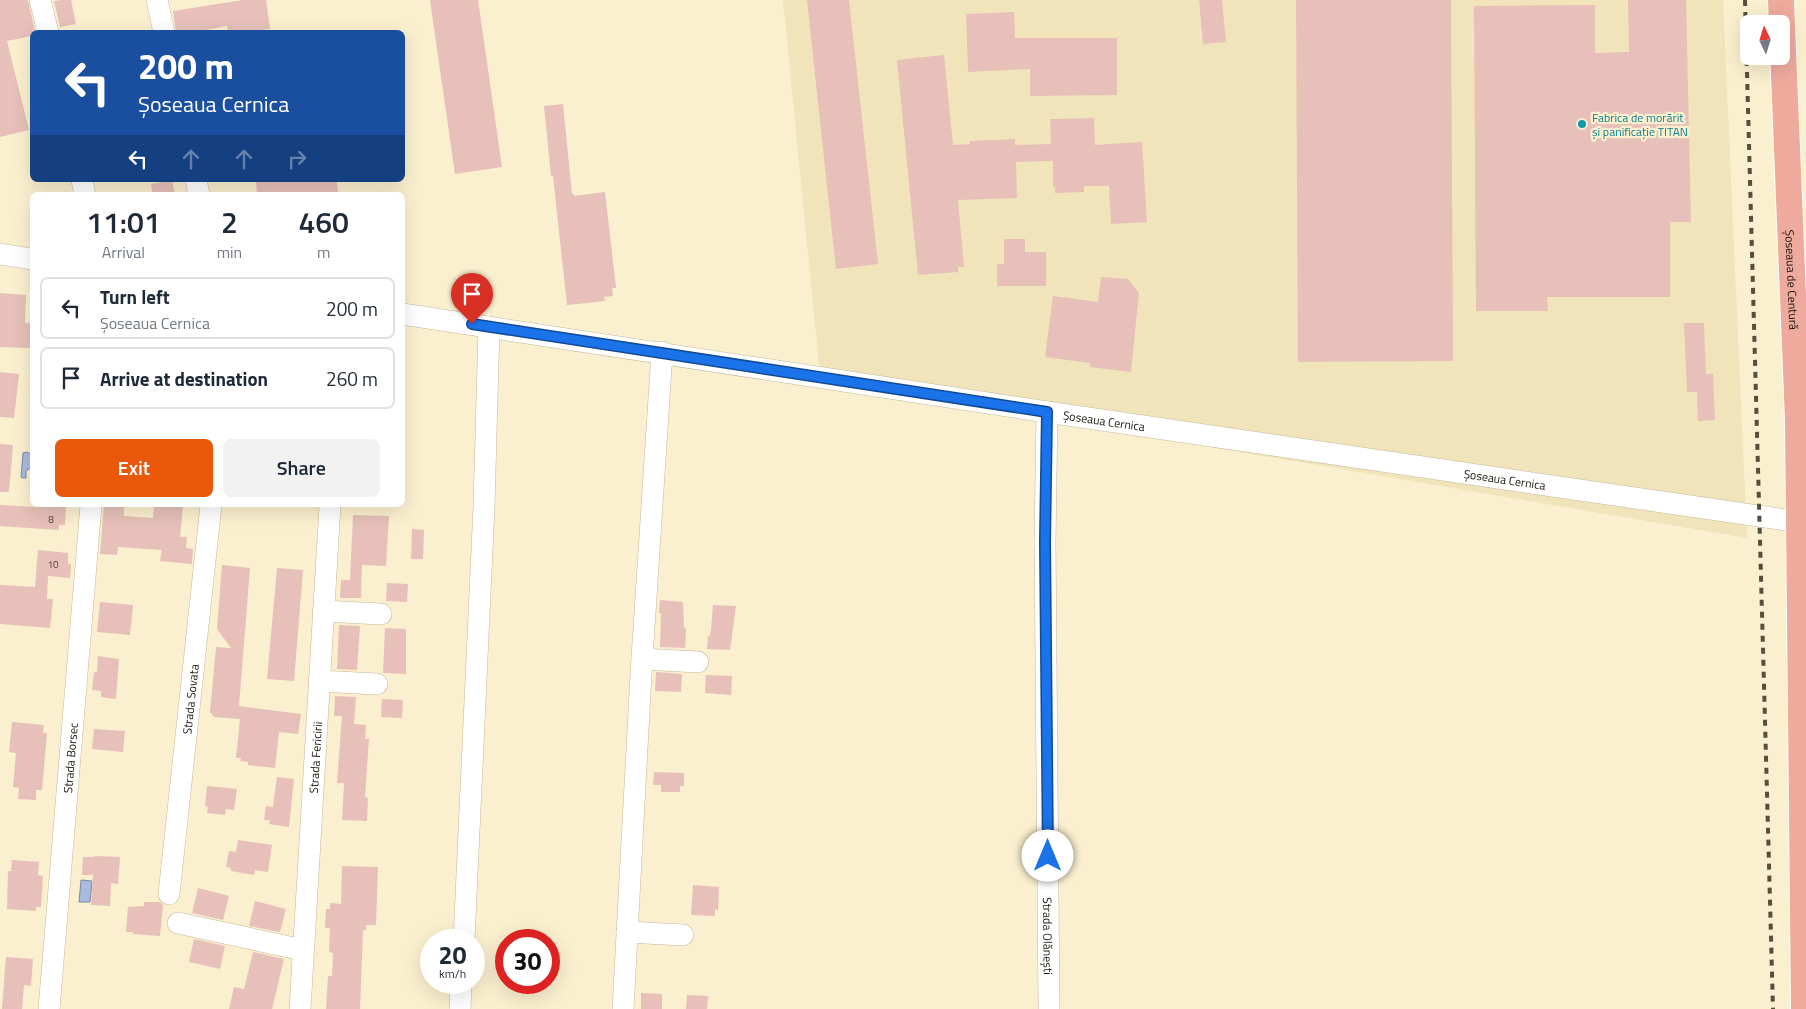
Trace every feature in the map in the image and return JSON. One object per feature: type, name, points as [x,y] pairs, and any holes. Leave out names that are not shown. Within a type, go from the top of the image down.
[{"type":"main road","name":"Șoseaua de Centură","points":[[1781,0],[1803,523],[1804,1009]]},
{"type":"street","points":[[40,0],[48,30]]},
{"type":"street","points":[[156,0],[164,30]]},
{"type":"street","points":[[0,254],[30,259]]},
{"type":"street","name":"Șoseaua Cernica","points":[[405,314],[1047,412],[1803,523]]},
{"type":"street","points":[[465,929],[484,506],[489,327]]},
{"type":"street","points":[[622,1009],[662,352]]},
{"type":"street","name":"Strada Olănești","points":[[1047,412],[1045,542],[1049,1009]]},
{"type":"street","name":"Strada Borsec","points":[[49,1009],[91,507]]},
{"type":"street","name":"Strada Sovata","points":[[169,894],[211,507]]},
{"type":"street","name":"Strada Fericirii","points":[[300,1009],[330,507]]},
{"type":"street","points":[[323,611],[381,614]]},
{"type":"street","points":[[642,659],[698,662]]},
{"type":"street","points":[[319,681],[377,684]]},
{"type":"street","points":[[178,923],[303,950]]},
{"type":"street","points":[[627,932],[683,935]]},
{"type":"street","points":[[460,1009],[461,994]]},
{"type":"shaded area","points":[[783,0],[1723,0],[1747,538],[1063,422],[821,385]]},
{"type":"water","points":[[23,453],[30,453],[30,468],[26,471],[26,478],[21,477]]},
{"type":"water","points":[[81,880],[92,881],[90,902],[79,902]]},
{"type":"building","points":[[0,0],[28,0],[35,30],[30,30],[30,36],[7,41],[29,130],[0,137]]},
{"type":"building","points":[[71,0],[76,24],[60,27],[54,1]]},
{"type":"building","points":[[243,0],[266,0],[270,29],[228,30],[227,26],[206,30],[176,30],[173,11]]},
{"type":"building","points":[[430,0],[478,0],[502,167],[455,174]]},
{"type":"building","points":[[807,0],[849,0],[878,264],[836,269]]},
{"type":"building","points":[[1199,0],[1222,0],[1226,42],[1203,44]]},
{"type":"building","points":[[1296,0],[1451,0],[1453,361],[1298,362]]},
{"type":"building","name":"Fabrica de morărit și panificație TITAN","points":[[1628,0],[1686,0],[1691,222],[1670,222],[1670,297],[1547,297],[1548,311],[1476,311],[1474,6],[1595,5],[1595,53],[1629,52]]},
{"type":"building","points":[[1014,12],[1015,38],[1117,38],[1117,95],[1030,96],[1030,69],[968,72],[966,14]]},
{"type":"building","points":[[944,55],[953,145],[970,144],[970,141],[1015,139],[1015,145],[1051,144],[1050,119],[1094,118],[1095,145],[1142,142],[1147,222],[1111,224],[1109,186],[1084,186],[1084,192],[1055,193],[1055,187],[1053,187],[1053,161],[1016,162],[1017,198],[958,200],[964,267],[958,267],[958,272],[918,275],[897,60]]},
{"type":"building","points":[[563,104],[572,194],[574,196],[605,192],[616,288],[612,288],[613,296],[604,297],[605,301],[567,305],[544,106]]},
{"type":"building","points":[[172,182],[174,192],[152,192],[151,184]]},
{"type":"building","points":[[256,182],[337,182],[338,192],[257,192]]},
{"type":"building","points":[[1004,239],[1025,239],[1025,252],[1046,252],[1046,286],[997,286],[997,264],[1004,264]]},
{"type":"building","points":[[1101,277],[1128,279],[1139,293],[1131,372],[1090,367],[1090,363],[1045,357],[1053,296],[1098,302]]},
{"type":"building","points":[[0,293],[26,295],[25,323],[30,323],[30,348],[0,347]]},
{"type":"building","points":[[1684,323],[1704,323],[1706,374],[1713,374],[1715,420],[1698,421],[1697,392],[1687,392]]},
{"type":"building","points":[[0,372],[19,374],[14,418],[0,417]]},
{"type":"building","points":[[0,444],[13,445],[9,492],[0,492]]},
{"type":"building","points":[[0,505],[66,507],[65,525],[59,525],[59,530],[0,526]]},
{"type":"building","points":[[104,507],[124,507],[124,516],[153,518],[154,507],[183,507],[180,537],[187,537],[186,548],[193,549],[192,564],[160,561],[162,550],[118,547],[117,555],[100,554]]},
{"type":"building","points":[[353,515],[389,516],[386,566],[362,565],[361,598],[340,598],[341,580],[350,580]]},
{"type":"building","points":[[412,529],[424,530],[423,559],[411,559]]},
{"type":"building","points":[[38,550],[68,553],[68,564],[71,564],[70,578],[48,576],[47,599],[53,599],[50,628],[0,624],[0,585],[35,587]]},
{"type":"building","points":[[222,565],[250,568],[239,706],[301,714],[298,734],[279,732],[275,768],[248,765],[248,762],[240,761],[241,758],[236,758],[240,719],[214,717],[210,712],[216,647],[231,648],[217,629]]},
{"type":"building","points":[[277,568],[303,570],[294,681],[267,679]]},
{"type":"building","points":[[387,583],[408,584],[407,602],[386,601]]},
{"type":"building","points":[[660,600],[683,602],[684,628],[686,629],[685,648],[660,647]]},
{"type":"building","points":[[100,602],[133,605],[130,635],[97,632]]},
{"type":"building","points":[[713,605],[736,606],[730,650],[707,649]]},
{"type":"building","points":[[339,625],[360,626],[357,670],[337,669]]},
{"type":"building","points":[[385,628],[406,629],[406,674],[383,673]]},
{"type":"building","points":[[98,656],[119,659],[116,699],[101,697],[101,691],[92,690],[94,672],[97,672]]},
{"type":"building","points":[[656,672],[682,674],[681,692],[655,691]]},
{"type":"building","points":[[706,675],[732,676],[731,695],[705,693]]},
{"type":"building","points":[[335,696],[356,697],[354,724],[366,725],[365,739],[369,739],[365,797],[368,798],[367,821],[342,820],[344,783],[337,783],[342,716],[334,716]]},
{"type":"building","points":[[382,699],[403,700],[402,718],[381,717]]},
{"type":"building","points":[[12,722],[44,725],[43,733],[47,733],[42,790],[36,790],[36,800],[18,799],[19,788],[13,787],[16,753],[9,752]]},
{"type":"building","points":[[94,729],[125,731],[123,752],[92,749]]},
{"type":"building","points":[[654,772],[684,773],[684,786],[680,786],[680,792],[661,792],[661,785],[653,785]]},
{"type":"building","points":[[277,777],[294,779],[289,827],[269,824],[270,820],[264,820],[266,806],[273,807]]},
{"type":"building","points":[[207,786],[237,789],[234,810],[226,809],[225,815],[207,813],[208,807],[205,806]]},
{"type":"building","points":[[238,840],[272,845],[268,872],[255,870],[254,875],[231,871],[231,868],[226,867],[229,851],[236,852]]},
{"type":"building","points":[[83,857],[120,857],[118,884],[111,883],[110,906],[91,905],[93,875],[82,875]]},
{"type":"building","points":[[12,860],[39,862],[38,875],[43,876],[41,907],[36,907],[36,911],[7,909],[8,871],[11,871]]},
{"type":"building","points":[[342,866],[378,867],[376,925],[366,925],[366,930],[363,930],[360,1009],[326,1009],[328,976],[332,976],[333,953],[329,952],[330,928],[325,928],[326,909],[330,909],[330,903],[341,904]]},
{"type":"building","points":[[693,885],[719,887],[718,910],[715,909],[715,916],[691,915]]},
{"type":"building","points":[[198,888],[229,896],[223,920],[192,913]]},
{"type":"building","points":[[255,901],[286,909],[280,932],[249,926]]},
{"type":"building","points":[[144,902],[160,902],[163,905],[160,936],[126,932],[128,907],[144,906]]},
{"type":"building","points":[[194,939],[225,946],[220,969],[189,962]]},
{"type":"building","points":[[253,952],[284,959],[272,1009],[229,1009],[234,987],[244,989]]},
{"type":"building","points":[[6,957],[33,959],[31,986],[24,985],[22,1009],[2,1009]]},
{"type":"building","points":[[641,993],[662,994],[662,1009],[641,1009]]},
{"type":"building","points":[[687,995],[708,996],[707,1009],[686,1009]]},
{"type":"railway","points":[[1745,0],[1773,1009]]},
{"type":"place","name":"Fabrica de morărit și panificație TITAN","points":[[1582,124]]},
{"type":"route","points":[[472,324],[1047,412],[1045,542],[1048,856]]}]
